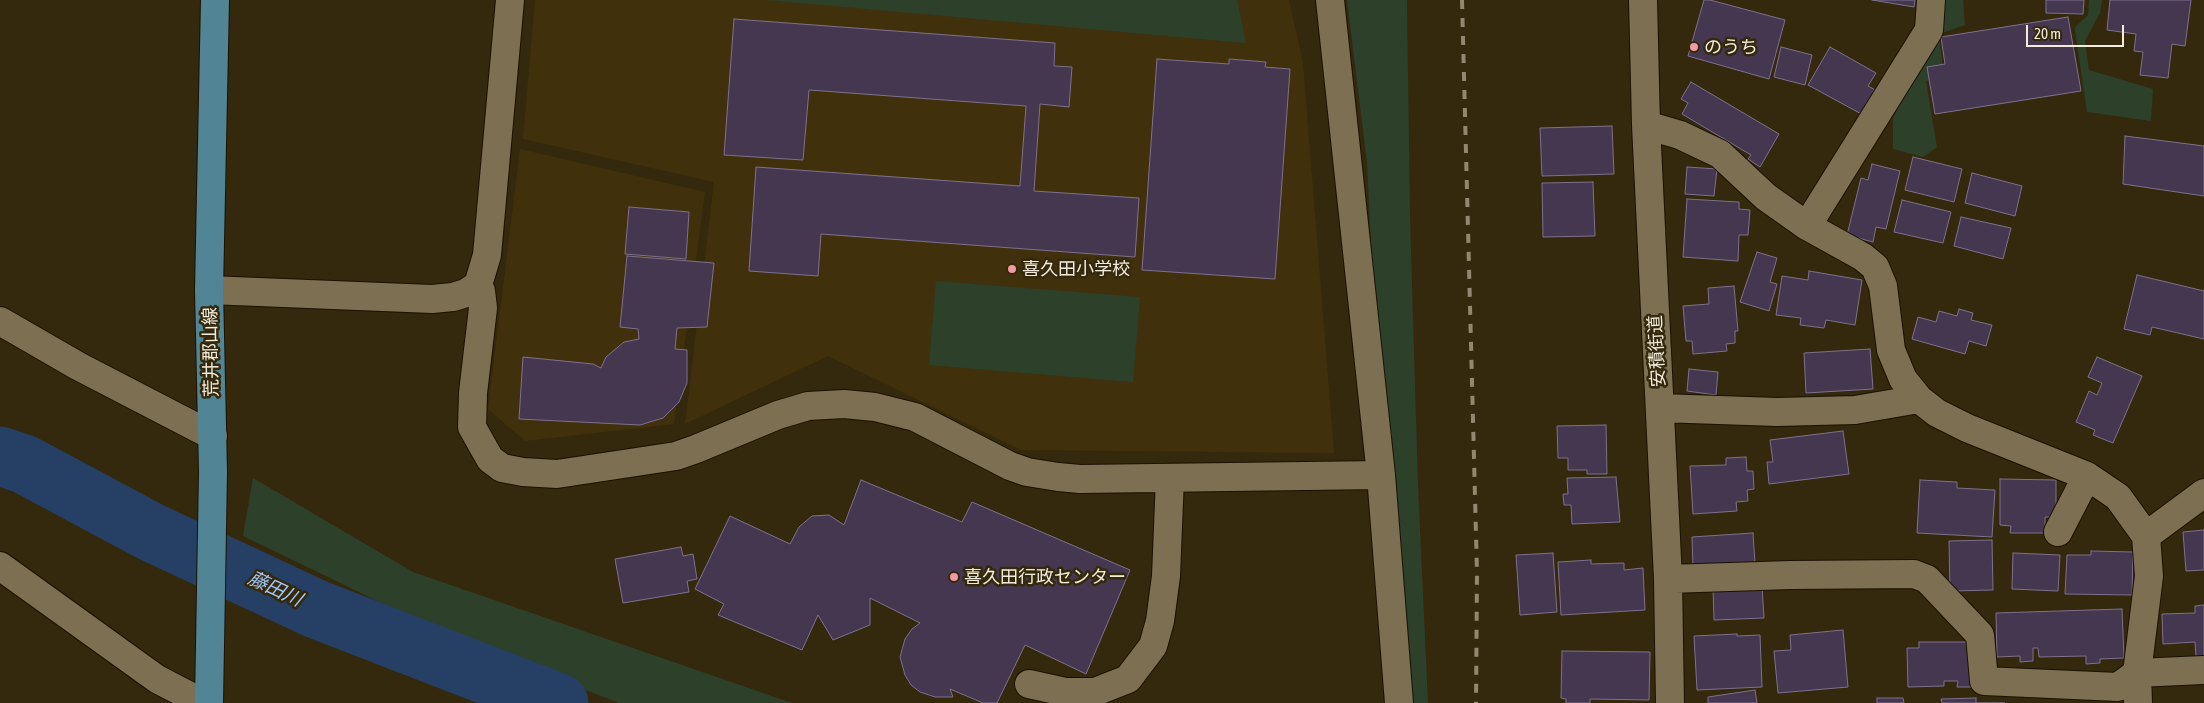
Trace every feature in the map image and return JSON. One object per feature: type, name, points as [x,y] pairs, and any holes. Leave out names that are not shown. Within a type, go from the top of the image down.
[{"type":"main road","name":"荒井郡山線","points":[[209,703],[213,436],[209,290],[214,0]]},
{"type":"street","points":[[209,290],[432,299],[453,297],[466,293],[478,285],[487,255],[510,0]]},
{"type":"street","points":[[1330,0],[1381,475],[1399,703]]},
{"type":"street","name":"安積街道","points":[[1643,0],[1646,125],[1668,579],[1670,703]]},
{"type":"street","points":[[1807,226],[1929,30],[1931,0]]},
{"type":"street","points":[[1646,125],[1680,135],[1720,154],[1766,197],[1807,226],[1863,257],[1875,267],[1883,286],[1888,339],[1903,379],[1919,398],[1937,413],[1967,428],[2087,476],[2118,496],[2146,536],[2149,555],[2149,576],[2137,673],[2138,703]]},
{"type":"street","points":[[478,285],[481,291],[483,308],[473,393],[472,427],[490,459],[502,468],[522,472],[557,474],[676,456],[778,415],[808,406],[844,404],[875,407],[915,417],[1010,466],[1027,472],[1080,479],[1381,475]]},
{"type":"street","points":[[0,321],[78,366],[213,436]]},
{"type":"street","points":[[1660,408],[1778,412],[1855,410],[1919,398]]},
{"type":"street","points":[[2058,532],[2087,476]]},
{"type":"street","points":[[1029,684],[1065,692],[1094,692],[1128,679],[1153,646],[1160,621],[1166,576],[1170,478]]},
{"type":"street","points":[[2146,536],[2204,493]]},
{"type":"street","points":[[0,566],[150,674],[203,703]]},
{"type":"street","points":[[1668,579],[1914,574],[1927,579],[1980,635],[1984,681],[2118,687],[2137,673],[2204,670]]},
{"type":"shaded area","name":"喜久田小学校","points":[[535,0],[1289,0],[1303,63],[1334,453],[1021,450],[828,356],[685,424],[714,182],[523,139]]},
{"type":"shaded area","points":[[520,149],[705,192],[674,424],[525,441],[488,409]]},
{"type":"green space","points":[[767,0],[1237,0],[1246,43],[1245,43]]},
{"type":"green space","points":[[1347,0],[1407,0],[1410,218],[1418,485],[1428,703],[1390,703],[1383,485],[1367,163]]},
{"type":"green space","points":[[1939,0],[1963,0],[1965,25],[1939,34],[1944,77],[1926,81],[1937,147],[1923,157],[1893,149],[1893,119],[1936,26]]},
{"type":"green space","points":[[2089,0],[2102,0],[2100,13],[2085,41],[2089,70],[2153,89],[2151,121],[2087,112],[2075,27],[2088,15]]},
{"type":"green space","points":[[936,281],[1140,297],[1133,382],[929,365]]},
{"type":"green space","points":[[253,478],[413,572],[792,703],[619,703],[456,639],[243,536]]},
{"type":"building","points":[[1704,0],[1785,20],[1769,79],[1688,56]]},
{"type":"building","points":[[1872,0],[1915,0],[1914,7]]},
{"type":"building","points":[[2046,0],[2084,0],[2083,14],[2046,13]]},
{"type":"building","points":[[2110,0],[2191,0],[2185,46],[2172,44],[2168,78],[2140,75],[2143,52],[2134,51],[2136,34],[2107,30]]},
{"type":"building","points":[[2068,17],[2081,91],[1935,114],[1927,67],[1945,64],[1941,37]]},
{"type":"building","points":[[734,19],[1055,43],[1054,66],[1072,67],[1069,107],[1040,104],[1034,191],[1139,198],[1135,257],[821,234],[818,276],[749,271],[756,167],[1020,186],[1026,106],[809,90],[803,160],[724,155]]},
{"type":"building","points":[[1781,47],[1812,55],[1805,85],[1774,77]]},
{"type":"building","points":[[1830,47],[1876,73],[1868,86],[1879,92],[1865,116],[1808,85]]},
{"type":"building","points":[[1157,59],[1229,64],[1229,59],[1266,62],[1265,67],[1290,69],[1275,279],[1142,270]]},
{"type":"building","points":[[1691,82],[1779,134],[1760,167],[1748,159],[1751,155],[1682,114],[1688,103],[1681,99]]},
{"type":"building","points":[[1612,126],[1614,174],[1542,176],[1540,128]]},
{"type":"building","points":[[2125,136],[2204,146],[2204,196],[2123,184]]},
{"type":"building","points":[[1913,157],[1962,169],[1954,202],[1905,190]]},
{"type":"building","points":[[1872,164],[1900,171],[1886,229],[1876,227],[1873,242],[1847,235],[1861,178],[1868,180]]},
{"type":"building","points":[[1687,167],[1717,169],[1714,196],[1685,194]]},
{"type":"building","points":[[1972,173],[2022,186],[2015,216],[1965,203]]},
{"type":"building","points":[[1593,182],[1595,236],[1543,237],[1542,183]]},
{"type":"building","points":[[1687,199],[1739,202],[1739,209],[1750,210],[1748,235],[1739,235],[1738,261],[1683,257]]},
{"type":"building","points":[[1902,200],[1951,212],[1943,243],[1894,232]]},
{"type":"building","points":[[629,207],[689,212],[686,259],[625,254]]},
{"type":"building","points":[[1961,217],[2011,228],[2003,259],[1954,246]]},
{"type":"building","points":[[1757,252],[1777,258],[1770,282],[1777,284],[1769,311],[1740,302]]},
{"type":"building","points":[[627,256],[714,263],[707,327],[677,328],[675,349],[687,350],[687,383],[679,402],[663,418],[640,425],[519,419],[523,357],[593,364],[601,368],[606,357],[624,342],[639,339],[638,329],[620,327]]},
{"type":"building","points":[[1809,271],[1862,280],[1855,325],[1826,320],[1824,328],[1800,325],[1801,318],[1776,315],[1782,276],[1808,280]]},
{"type":"building","points":[[2137,275],[2204,291],[2204,339],[2152,327],[2150,335],[2124,329]]},
{"type":"building","points":[[1734,286],[1738,331],[1735,331],[1735,343],[1726,344],[1727,351],[1693,354],[1692,341],[1686,341],[1683,306],[1709,304],[1708,288]]},
{"type":"building","points":[[1959,309],[1973,313],[1971,320],[1992,325],[1986,346],[1969,341],[1965,354],[1912,339],[1918,317],[1936,322],[1939,311],[1957,316]]},
{"type":"building","points":[[1870,349],[1873,389],[1806,393],[1804,353]]},
{"type":"building","points":[[2097,357],[2142,376],[2113,443],[2093,435],[2095,430],[2076,422],[2089,391],[2097,395],[2102,383],[2088,377]]},
{"type":"building","points":[[1689,369],[1718,372],[1716,395],[1687,391]]},
{"type":"building","points":[[1606,425],[1607,474],[1587,474],[1587,470],[1568,470],[1568,458],[1558,458],[1557,426]]},
{"type":"building","points":[[1843,431],[1849,474],[1769,484],[1767,462],[1773,462],[1770,440]]},
{"type":"building","points":[[1746,457],[1747,471],[1753,471],[1754,489],[1747,490],[1748,501],[1736,502],[1737,511],[1693,514],[1690,466],[1726,465],[1726,458]]},
{"type":"building","points":[[1616,477],[1620,522],[1572,524],[1571,505],[1564,505],[1563,494],[1568,494],[1567,478]]},
{"type":"building","points":[[2000,479],[2056,480],[2056,517],[2045,517],[2045,533],[2010,533],[2011,526],[2000,525]]},
{"type":"building","points":[[861,480],[962,522],[972,502],[1130,570],[1086,674],[1025,645],[997,703],[983,703],[950,689],[953,697],[935,697],[920,692],[911,685],[905,675],[900,657],[905,639],[912,629],[920,623],[870,598],[870,625],[833,640],[818,615],[802,650],[718,615],[724,604],[695,589],[730,516],[790,544],[799,527],[812,516],[829,515],[844,525]]},
{"type":"building","points":[[1920,480],[1957,482],[1957,488],[1995,490],[1992,537],[1917,533]]},
{"type":"building","points":[[2204,530],[2204,570],[2186,571],[2183,532]]},
{"type":"building","points":[[1753,533],[1755,564],[1693,567],[1692,537]]},
{"type":"building","points":[[1992,540],[1993,590],[1950,591],[1949,541]]},
{"type":"building","points":[[681,547],[683,556],[693,554],[697,579],[687,581],[689,592],[623,603],[615,559]]},
{"type":"building","points":[[2091,551],[2133,552],[2132,595],[2065,594],[2067,555],[2091,555]]},
{"type":"building","points":[[1553,553],[1557,612],[1520,615],[1516,555]]},
{"type":"building","points":[[2013,553],[2060,555],[2058,591],[2012,589]]},
{"type":"building","points":[[1591,560],[1591,564],[1624,563],[1624,570],[1643,568],[1645,610],[1561,615],[1558,562]]},
{"type":"building","points":[[1762,586],[1764,618],[1714,620],[1713,587]]},
{"type":"building","points":[[2204,605],[2204,657],[2196,657],[2195,642],[2163,644],[2162,614],[2195,613],[2195,606]]},
{"type":"building","points":[[2122,609],[2124,658],[2100,659],[2100,663],[2086,664],[2086,656],[2039,657],[2038,648],[2033,648],[2033,661],[2020,662],[2020,656],[1997,657],[1996,613]]},
{"type":"building","points":[[1843,630],[1848,687],[1778,693],[1774,651],[1791,650],[1790,635]]},
{"type":"building","points":[[1737,634],[1737,636],[1760,635],[1762,687],[1697,690],[1694,636]]},
{"type":"building","points":[[1919,642],[1972,642],[1972,687],[1957,687],[1958,681],[1944,681],[1944,686],[1908,687],[1907,648],[1919,648]]},
{"type":"building","points":[[1562,651],[1650,652],[1649,700],[1590,699],[1590,703],[1566,703],[1566,699],[1561,698]]},
{"type":"building","points":[[1755,690],[1757,703],[1708,703],[1708,697]]},
{"type":"building","points":[[1877,698],[1903,698],[1904,703],[1877,703]]},
{"type":"building","points":[[1976,698],[1976,703],[1942,703],[1941,699]]},
{"type":"waterway","name":"藤田川","points":[[0,456],[24,464],[151,532],[316,609],[559,703]]},
{"type":"railway","points":[[1462,0],[1477,573],[1476,703]]},
{"type":"place","name":"のうち","points":[[1694,47]]},
{"type":"place","name":"喜久田小学校","points":[[1012,269]]},
{"type":"place","name":"喜久田行政センター","points":[[954,577]]}]
